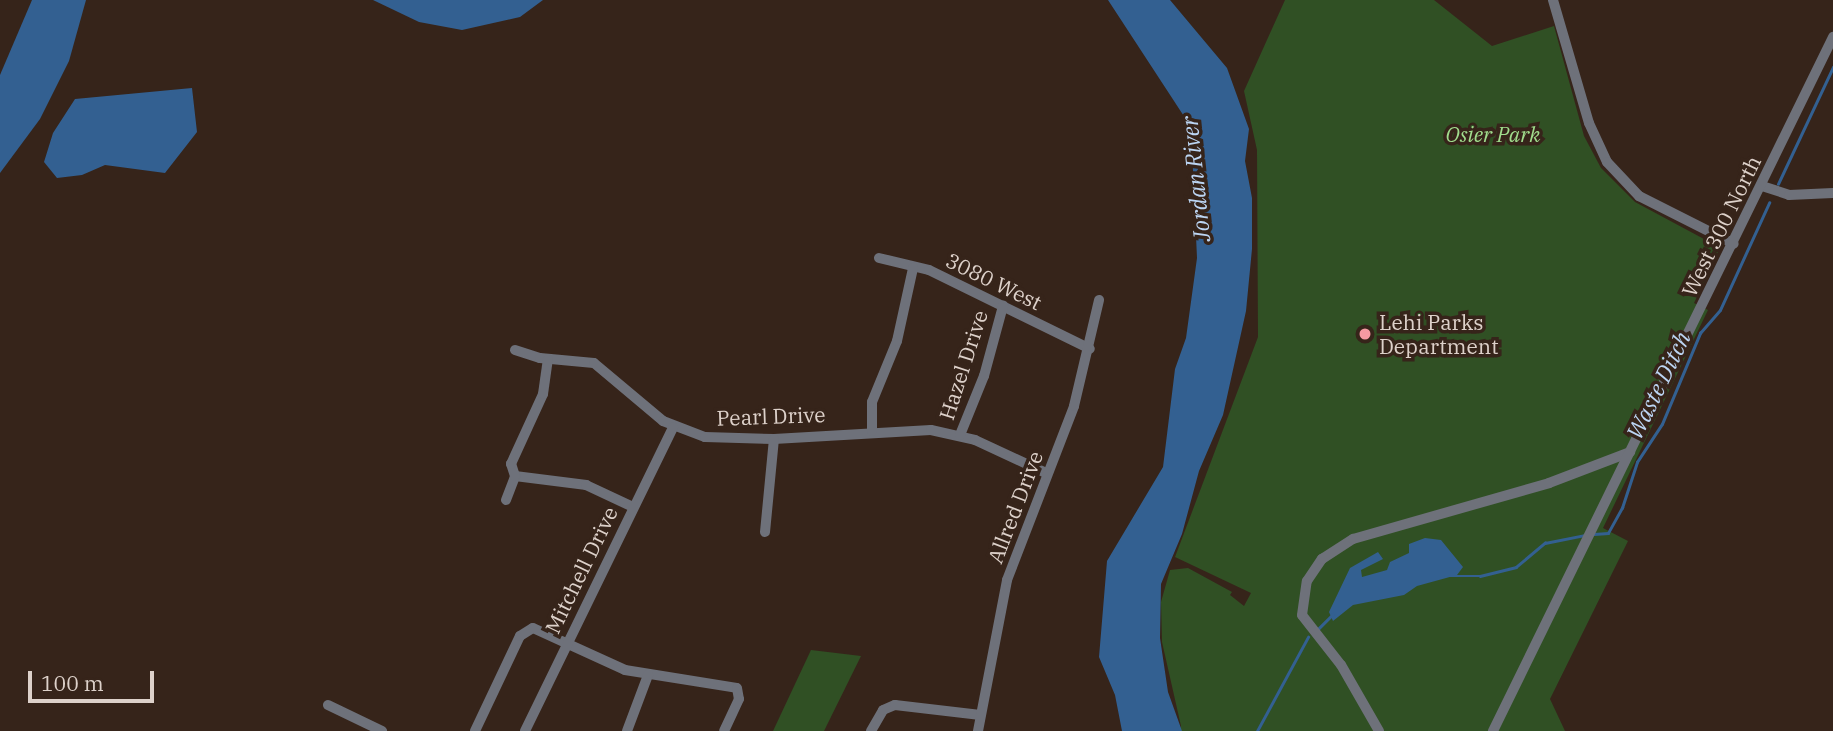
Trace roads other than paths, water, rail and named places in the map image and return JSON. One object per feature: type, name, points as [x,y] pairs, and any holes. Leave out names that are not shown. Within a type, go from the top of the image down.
[{"type":"street","points":[[1553,0],[1589,123],[1607,162],[1639,196],[1734,244]]},
{"type":"street","name":"West 300 North","points":[[1493,731],[1734,244],[1833,37]]},
{"type":"street","points":[[1762,186],[1788,195],[1833,193]]},
{"type":"street","name":"3080 West","points":[[879,258],[929,270],[1090,349]]},
{"type":"street","points":[[872,430],[872,402],[897,341],[913,268]]},
{"type":"street","name":"Allred Drive","points":[[978,731],[1007,580],[1046,473],[1068,423],[1090,349],[1099,300]]},
{"type":"street","name":"Hazel Drive","points":[[960,435],[984,376],[1003,306]]},
{"type":"street","name":"Pearl Drive","points":[[515,350],[548,359],[585,361],[602,367],[673,427],[715,439],[774,439],[872,430],[917,429],[960,435],[1046,473]]},
{"type":"street","points":[[506,500],[514,475],[512,464],[543,394],[548,359]]},
{"type":"street","name":"Mitchell Drive","points":[[525,731],[673,427]]},
{"type":"street","points":[[765,532],[774,439]]},
{"type":"street","points":[[1379,731],[1341,666],[1302,615],[1307,580],[1322,559],[1353,539],[1549,483],[1630,452]]},
{"type":"street","points":[[514,475],[586,485],[633,507]]},
{"type":"street","points":[[475,731],[520,636],[529,629],[568,643],[625,670],[731,685],[741,692],[724,731]]},
{"type":"street","points":[[627,731],[648,675]]},
{"type":"street","points":[[328,705],[376,730]]},
{"type":"street","points":[[871,731],[883,710],[895,705],[980,715]]},
{"type":"water","points":[[32,0],[86,0],[69,61],[40,119],[0,173],[0,75]]},
{"type":"water","points":[[373,0],[543,0],[520,17],[462,30],[419,22]]},
{"type":"water","name":"Jordan River","points":[[1108,0],[1170,0],[1227,68],[1249,129],[1245,161],[1252,198],[1252,249],[1246,311],[1223,415],[1199,471],[1182,534],[1161,584],[1160,638],[1168,692],[1182,731],[1122,731],[1115,695],[1099,657],[1107,561],[1163,467],[1175,369],[1186,338],[1197,258],[1191,127]]},
{"type":"water","points":[[192,88],[197,132],[165,173],[105,165],[82,175],[57,178],[44,162],[53,133],[75,99]]},
{"type":"water","points":[[1425,538],[1441,540],[1463,567],[1457,575],[1417,586],[1404,595],[1353,605],[1333,621],[1329,612],[1350,568],[1378,552],[1383,559],[1361,570],[1362,577],[1387,570],[1390,562],[1409,553],[1409,544]]},
{"type":"waterway","name":"Waste Ditch","points":[[1778,184],[1833,67]]},
{"type":"waterway","name":"Waste Ditch","points":[[1594,534],[1608,533],[1622,508],[1637,462],[1662,424],[1700,333],[1720,310],[1769,203]]},
{"type":"waterway","name":"Waste Ditch","points":[[1445,576],[1480,576],[1516,567],[1545,543],[1585,535]]},
{"type":"waterway","name":"Waste Ditch","points":[[1318,629],[1333,614]]},
{"type":"waterway","name":"Waste Ditch","points":[[1257,731],[1308,637]]},
{"type":"place","name":"Lehi Parks Department","points":[[1365,334]]},
{"type":"park label","name":"Osier Park","points":[[1493,134]]}]
